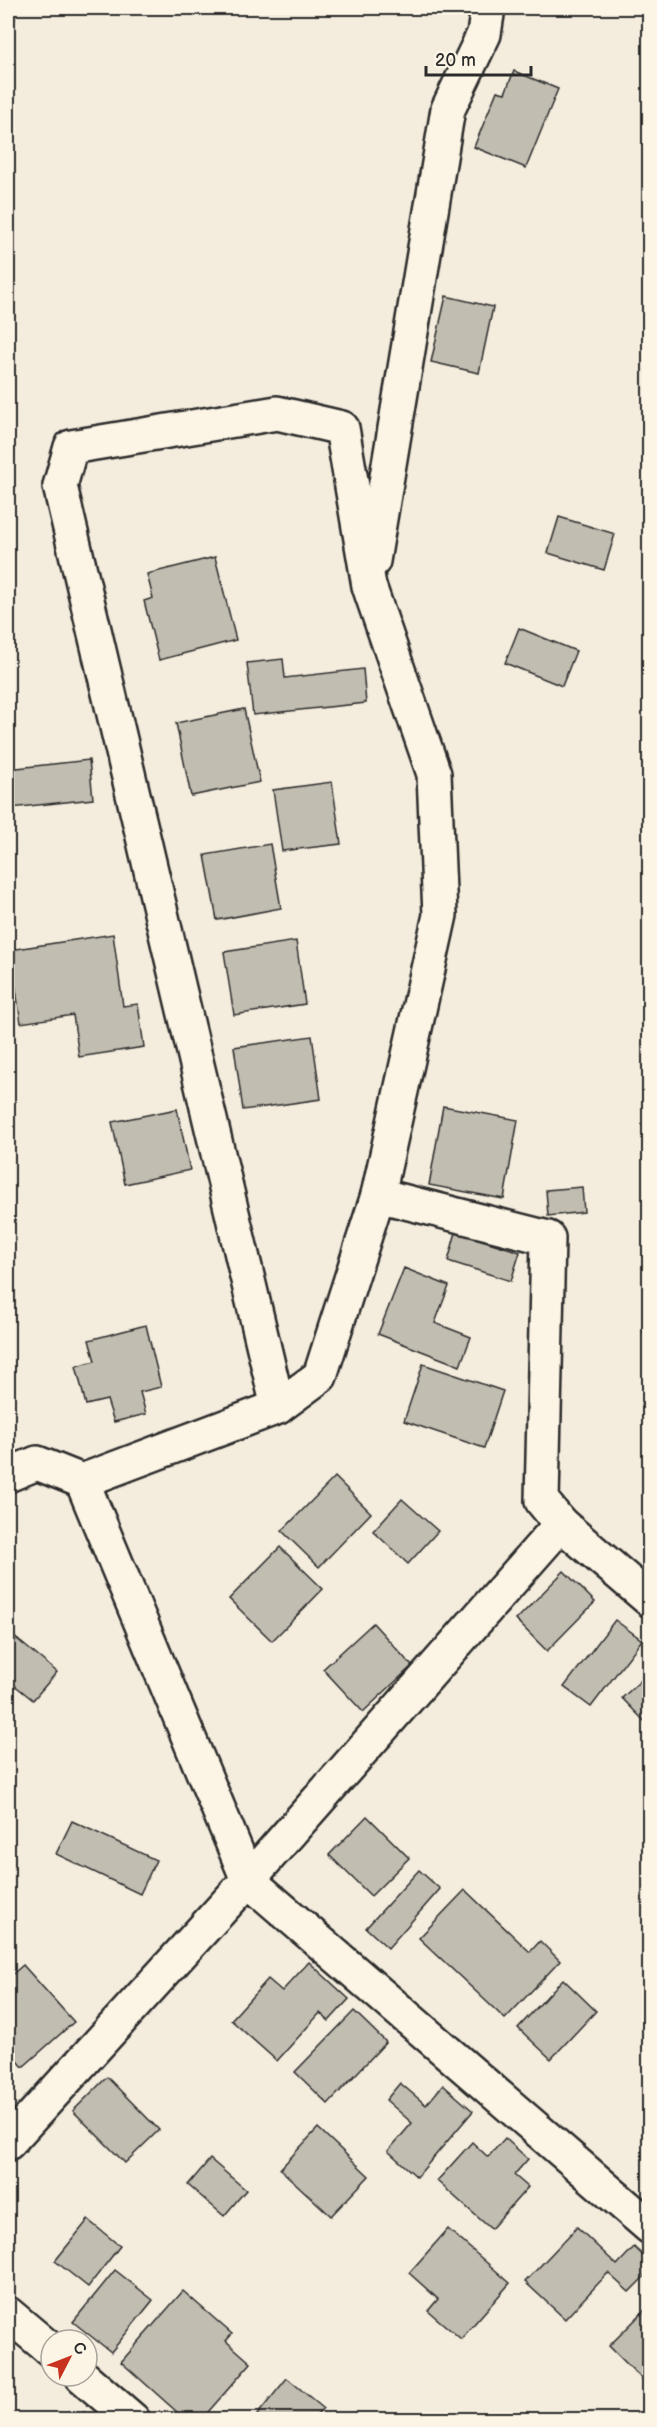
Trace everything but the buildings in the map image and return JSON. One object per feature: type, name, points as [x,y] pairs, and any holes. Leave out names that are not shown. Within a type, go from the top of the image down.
[{"type":"street","points":[[369,586],[448,109],[484,34],[488,8]]},
{"type":"street","points":[[8,1474],[37,1463],[82,1481],[278,1407],[320,1376],[378,1196],[440,915],[434,774],[369,586],[342,428],[278,413],[71,447],[60,486],[278,1407]]},
{"type":"street","points":[[378,1196],[548,1238],[542,1501],[561,1524],[650,1600]]},
{"type":"street","points":[[82,1481],[248,1880],[650,2227]]},
{"type":"street","points":[[8,2143],[248,1880],[561,1524]]},
{"type":"street","points":[[8,2314],[39,2340]]},
{"type":"street","points":[[96,2388],[133,2420]]}]
